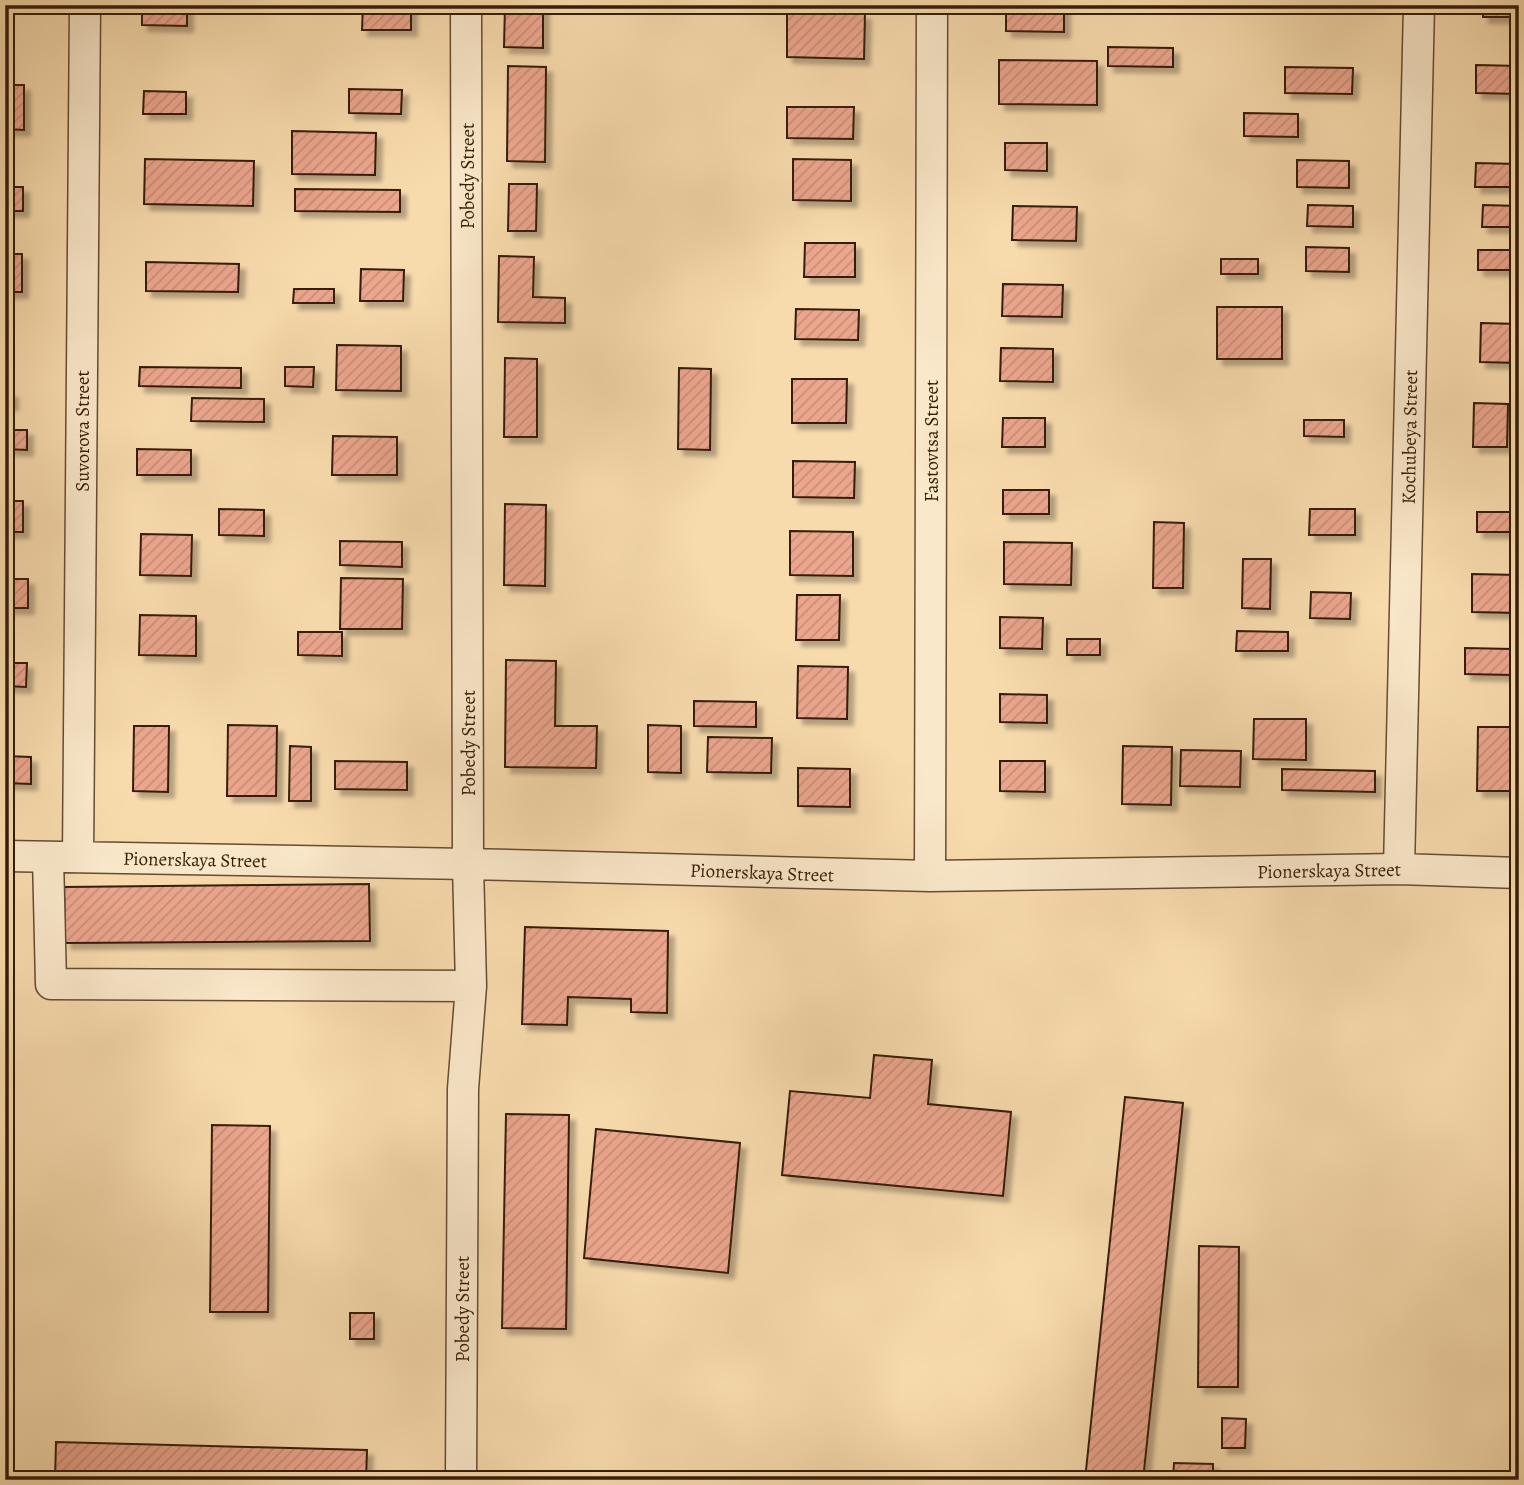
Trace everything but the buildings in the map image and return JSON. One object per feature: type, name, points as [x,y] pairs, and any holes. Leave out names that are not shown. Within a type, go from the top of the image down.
[{"type":"street","name":"Suvorova Street","points":[[78,857],[85,5]]},
{"type":"street","name":"Pobedy Street","points":[[461,1480],[463,1089],[471,986],[468,864],[466,5]]},
{"type":"street","name":"Fastovtsa Street","points":[[930,876],[932,5]]},
{"type":"street","name":"Kochubeya Street","points":[[1399,869],[1419,5]]},
{"type":"street","name":"Pionerskaya Street","points":[[5,856],[930,876],[1399,869],[1519,873]]},
{"type":"street","points":[[48,857],[51,984],[471,986]]}]
